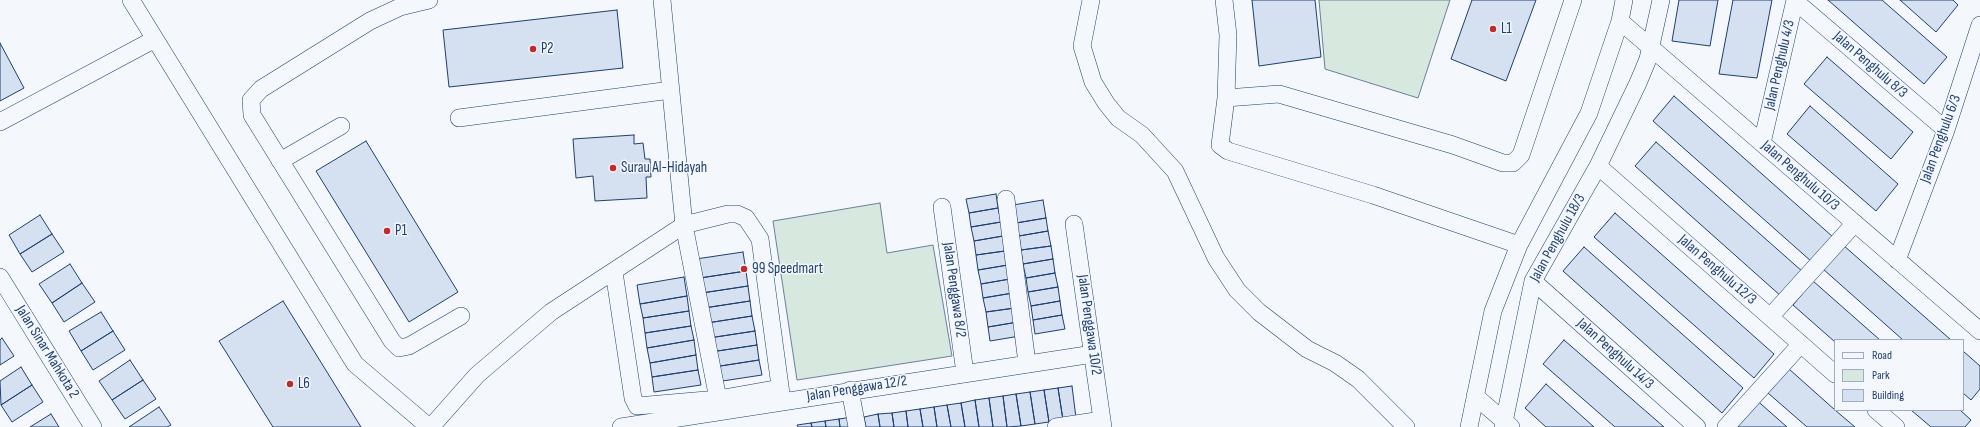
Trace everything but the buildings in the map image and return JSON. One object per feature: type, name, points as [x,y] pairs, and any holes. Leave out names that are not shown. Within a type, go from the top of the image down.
[{"type":"street","points":[[131,0],[355,364],[430,427],[477,375],[545,317],[684,225],[728,214],[737,214],[746,218],[760,239],[781,394],[636,406],[632,398],[614,272]]},
{"type":"street","points":[[429,0],[400,7],[370,21],[262,88],[251,100],[252,115],[392,341],[398,348],[409,346],[461,316]]},
{"type":"street","points":[[662,0],[684,225],[718,399]]},
{"type":"street","points":[[1090,0],[1082,46],[1093,82],[1106,103],[1118,118],[1142,135],[1175,171],[1216,258],[1237,290],[1259,312],[1307,349],[1335,363],[1358,380],[1406,427]]},
{"type":"street","points":[[1224,0],[1228,35],[1226,98],[1220,145],[1228,151],[1373,195],[1519,245]]},
{"type":"street","points":[[1226,98],[1278,94],[1453,145],[1503,163],[1513,163],[1521,155],[1573,0]]},
{"type":"street","points":[[1469,427],[1493,311],[1519,245],[1589,113],[1620,21],[1624,0]]},
{"type":"street","name":"Jalan Penghulu 18/3","points":[[1506,425],[1532,281],[1598,166],[1638,84],[1651,47],[1661,0]]},
{"type":"street","name":"Jalan Penghulu 8/3","points":[[1795,0],[1946,130]]},
{"type":"street","name":"Jalan Penghulu 4/3","points":[[1764,137],[1795,0]]},
{"type":"street","name":"Jalan Penghulu 10/3","points":[[1620,21],[1764,137],[1855,223],[1899,256],[1980,331]]},
{"type":"street","name":"Jalan Penghulu 6/3","points":[[1899,256],[1946,130],[1980,25]]},
{"type":"street","points":[[0,122],[155,39]]},
{"type":"street","points":[[459,118],[671,90]]},
{"type":"street","points":[[280,160],[341,126]]},
{"type":"street","name":"Jalan Penghulu 12/3","points":[[1598,166],[1834,373]]},
{"type":"street","points":[[1006,199],[1027,363]]},
{"type":"street","name":"Jalan Penggawa 8/2","points":[[942,207],[965,373]]},
{"type":"street","points":[[1770,317],[1855,223]]},
{"type":"street","name":"Jalan Penggawa 10/2","points":[[1074,224],[1102,424]]},
{"type":"street","name":"Jalan Sinar Mahkota 2","points":[[0,277],[93,427]]},
{"type":"street","name":"Jalan Penghulu 14/3","points":[[1532,281],[1698,427]]},
{"type":"street","points":[[1726,427],[1801,344]]},
{"type":"street","name":"Jalan Penggawa 12/2","points":[[621,427],[648,425],[781,394],[850,390],[1092,354]]},
{"type":"street","points":[[850,390],[857,427]]},
{"type":"street","points":[[1475,396],[1506,425]]},
{"type":"street","points":[[1877,411],[1896,427]]},
{"type":"street","points":[[1056,427],[1102,424]]},
{"type":"green space","points":[[1319,0],[1450,0],[1418,98],[1325,69]]},
{"type":"green space","points":[[880,203],[887,253],[933,245],[952,356],[797,380],[773,221]]},
{"type":"place","name":"L1","points":[[1493,29]]},
{"type":"place","name":"P2","points":[[533,49]]},
{"type":"place","name":"Surau Al-Hidayah","points":[[613,168]]},
{"type":"place","name":"P1","points":[[387,231]]},
{"type":"place","name":"99 Speedmart","points":[[744,269]]},
{"type":"place","name":"L6","points":[[290,384]]}]
